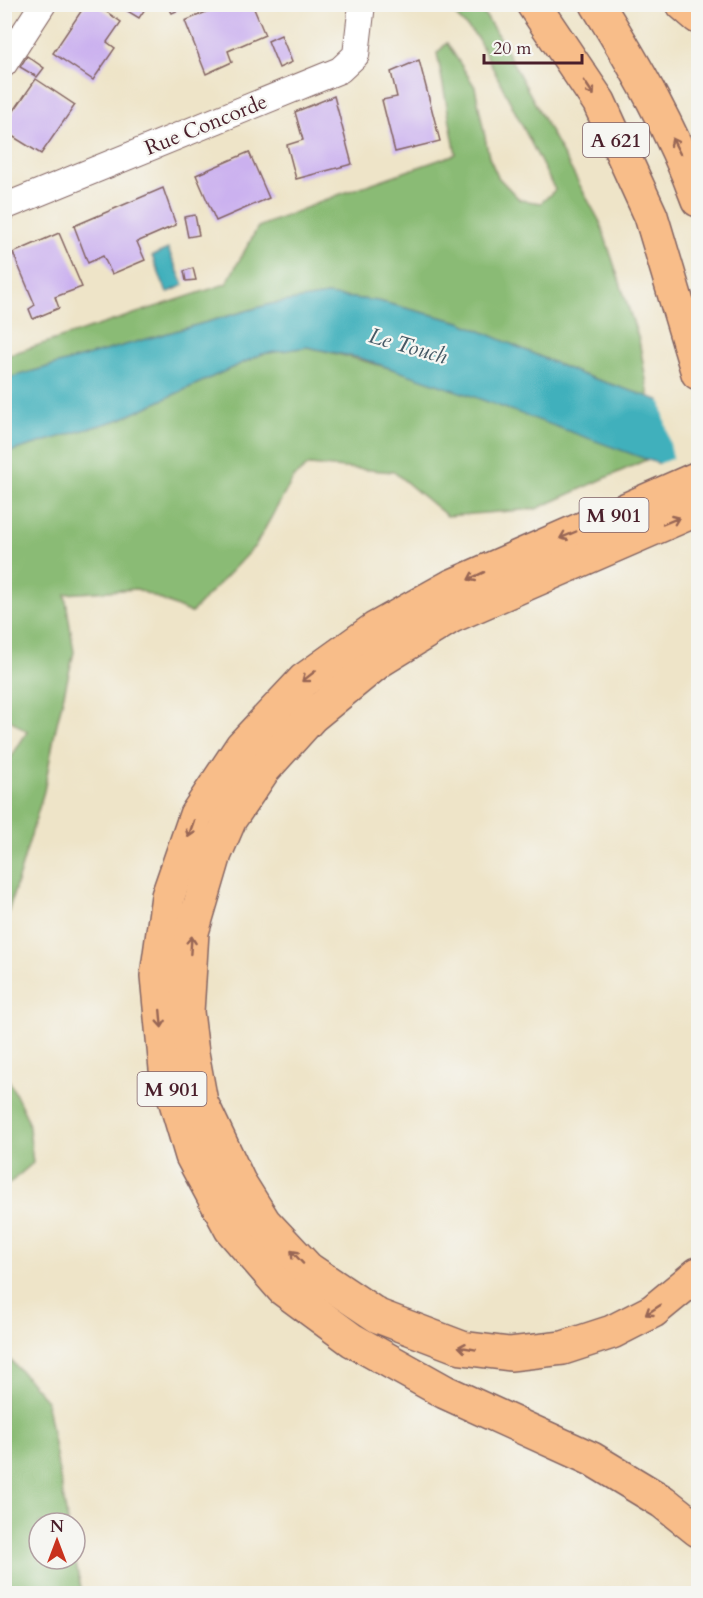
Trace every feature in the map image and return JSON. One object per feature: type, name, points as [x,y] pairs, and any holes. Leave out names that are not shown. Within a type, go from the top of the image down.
[{"type":"highway","name":"A 621","points":[[533,4],[599,102],[651,216],[699,373]]},
{"type":"highway","points":[[597,4],[633,62],[686,166],[699,200]]},
{"type":"highway","points":[[683,4],[699,17]]},
{"type":"highway","name":"M 901","points":[[699,478],[535,564],[452,586],[375,629],[304,680],[242,746],[196,815],[168,897],[157,976],[166,1069],[192,1156],[231,1229],[283,1289],[352,1340],[445,1392],[592,1459],[663,1502],[699,1530]]},
{"type":"highway","points":[[699,509],[535,564],[379,661],[312,716],[264,769],[230,819],[215,854],[192,932],[187,1012],[201,1102],[239,1182],[264,1222],[308,1269],[378,1316],[462,1348],[510,1353],[563,1348],[612,1332],[653,1311],[699,1274]]},
{"type":"street","points":[[4,64],[43,4]]},
{"type":"street","name":"Rue Concorde","points":[[4,207],[340,70],[356,55],[362,4]]},
{"type":"green space","points":[[478,4],[497,34],[600,222],[639,340],[649,397],[580,374],[460,322],[378,301],[327,295],[271,304],[5,379],[5,356],[226,284],[258,227],[338,195],[456,154],[437,53],[447,43],[475,87],[489,157],[498,177],[520,200],[541,203],[555,190],[477,37],[445,5]]},
{"type":"green space","points":[[307,347],[351,357],[437,383],[648,459],[536,509],[447,516],[394,472],[309,465],[294,477],[255,546],[191,613],[137,589],[65,594],[74,652],[44,791],[5,923],[5,767],[27,732],[5,716],[5,453],[121,419],[262,354]]},
{"type":"green space","points":[[5,1072],[28,1120],[33,1163],[5,1187]]},
{"type":"green space","points":[[4,1353],[46,1399],[66,1511],[27,1511],[27,1571],[77,1571],[82,1593],[5,1593]]},
{"type":"water","points":[[168,249],[184,285],[167,293],[152,256]]},
{"type":"water","name":"Le Touch","points":[[327,295],[378,301],[460,322],[580,374],[698,413],[698,478],[360,358],[307,347],[262,354],[121,419],[5,453],[5,379],[271,304]]},
{"type":"pier","points":[[660,397],[698,410],[698,481],[656,465],[673,458]]},
{"type":"building","points":[[86,4],[95,4],[121,22],[107,42],[115,48],[93,80],[53,53]]},
{"type":"building","points":[[116,4],[138,4],[145,9],[139,18]]},
{"type":"building","points":[[178,4],[181,9],[172,13],[168,6]]},
{"type":"building","points":[[225,4],[252,4],[265,35],[228,51],[232,62],[206,74],[185,21]]},
{"type":"building","points":[[281,35],[292,62],[279,68],[268,41]]},
{"type":"building","points":[[27,56],[44,68],[37,77],[20,67]]},
{"type":"building","points":[[419,60],[440,141],[395,152],[382,100],[397,97],[391,72]]},
{"type":"building","points":[[36,79],[75,105],[41,154],[4,131],[4,125]]},
{"type":"building","points":[[334,96],[352,164],[296,179],[287,145],[303,140],[295,112]]},
{"type":"building","points":[[249,152],[269,198],[216,221],[196,175]]},
{"type":"building","points":[[163,188],[176,225],[137,242],[145,260],[112,274],[103,256],[88,263],[74,226]]},
{"type":"building","points":[[195,215],[199,235],[188,237],[184,217]]},
{"type":"building","points":[[59,233],[82,287],[55,297],[59,308],[33,319],[29,309],[35,305],[13,253]]},
{"type":"building","points":[[193,268],[196,280],[186,281],[184,271]]}]
